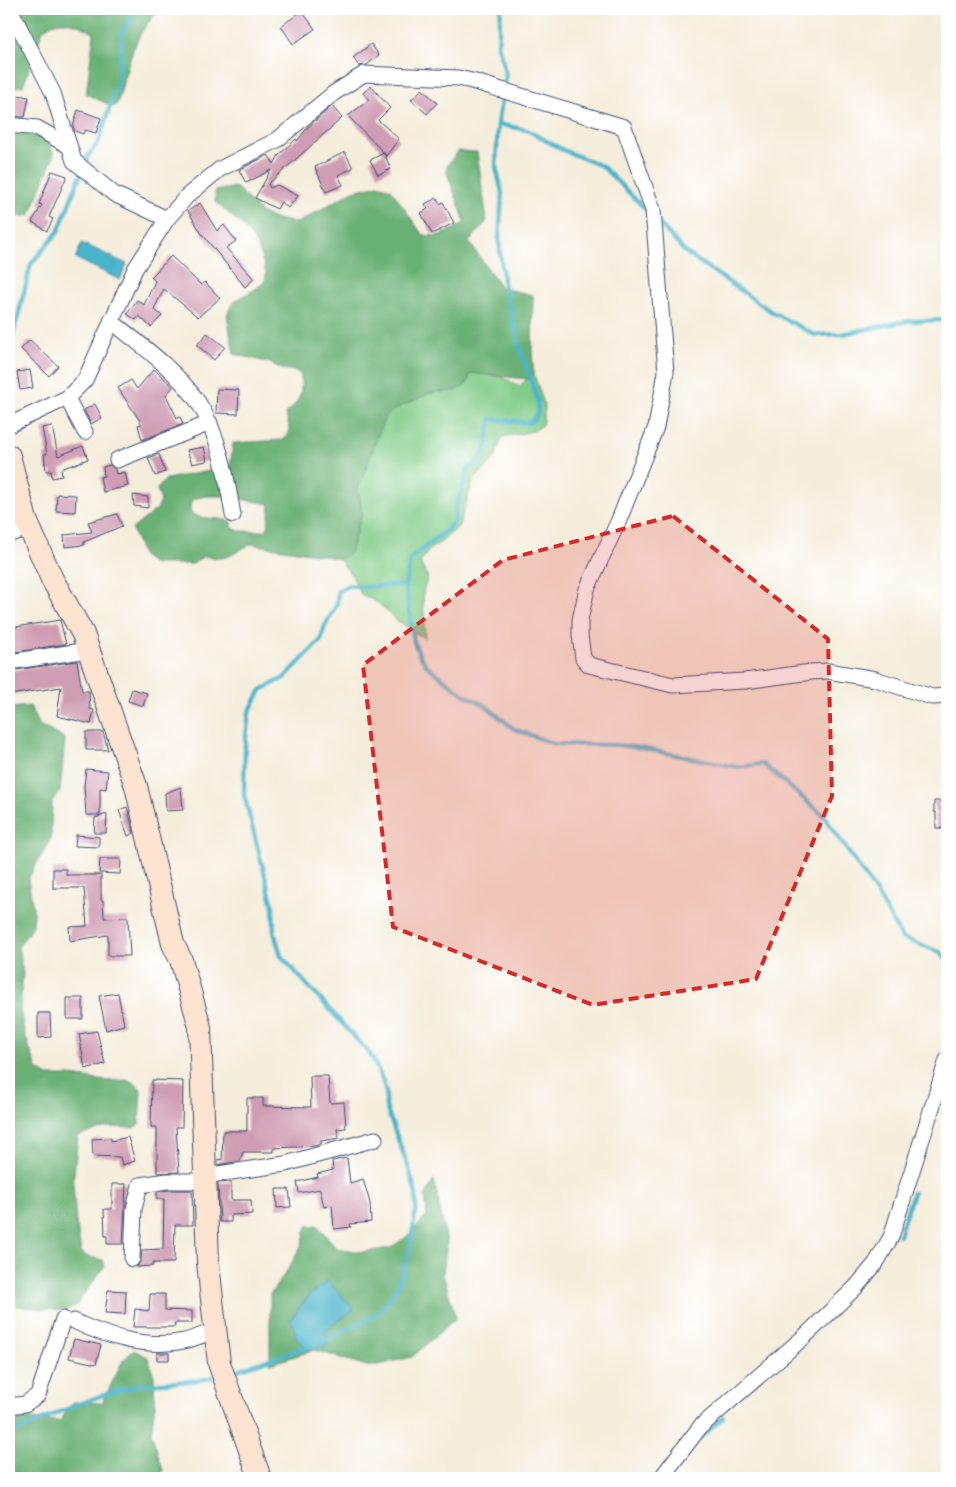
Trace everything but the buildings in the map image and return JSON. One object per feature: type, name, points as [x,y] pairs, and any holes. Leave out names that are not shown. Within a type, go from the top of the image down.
[{"type":"street","points":[[10,9],[54,94],[74,161],[114,194],[167,219]]},
{"type":"street","points":[[9,425],[67,398],[85,380],[135,269],[167,219],[187,196],[220,169],[276,140],[347,84],[364,74],[458,78],[573,110],[626,128],[652,216],[666,352],[664,390],[656,427],[619,520],[587,590],[580,620],[583,658],[589,665],[672,685],[745,681],[828,671],[875,679],[932,697],[947,696]]},
{"type":"street","points":[[9,125],[37,128],[69,146]]},
{"type":"street","points":[[111,321],[154,356],[197,402],[210,424],[229,490],[233,515]]},
{"type":"street","points":[[67,398],[85,432]]},
{"type":"street","points":[[117,460],[210,424]]},
{"type":"street","points":[[9,456],[30,528],[52,579],[79,625],[136,786],[174,944],[181,960],[200,1027],[208,1263],[214,1331],[226,1386],[260,1478]]},
{"type":"street","points":[[9,534],[30,528]]},
{"type":"street","points":[[9,662],[88,650]]},
{"type":"street","points":[[661,1478],[700,1427],[804,1337],[856,1287],[876,1263],[891,1237],[947,1060]]},
{"type":"street","points":[[132,1259],[134,1209],[140,1185],[205,1178],[285,1164],[376,1139]]},
{"type":"street","points":[[9,1406],[25,1404],[38,1395],[69,1320],[105,1334],[160,1344],[185,1341],[214,1331]]},
{"type":"highlighted area","points":[[673,516],[828,639],[832,796],[756,979],[593,1005],[393,927],[363,665],[503,560]]},
{"type":"green space","points":[[9,9],[162,9],[144,29],[132,51],[118,102],[114,107],[86,94],[94,33],[81,26],[67,22],[53,24],[42,32],[23,86],[9,88]]},
{"type":"green space","points":[[9,128],[49,138],[54,156],[30,215],[9,218]]},
{"type":"green space","points":[[458,151],[477,152],[487,221],[469,242],[502,288],[533,295],[532,351],[534,374],[527,379],[471,373],[466,385],[455,391],[430,393],[393,410],[384,419],[358,489],[362,513],[350,553],[339,559],[251,544],[229,556],[212,558],[204,556],[193,564],[154,564],[143,557],[132,529],[157,509],[161,501],[157,489],[166,479],[230,467],[233,443],[283,440],[289,431],[285,413],[294,405],[301,392],[301,375],[296,371],[282,369],[270,363],[234,354],[227,316],[229,309],[237,300],[263,283],[266,274],[256,244],[246,229],[215,202],[215,191],[236,187],[261,212],[272,218],[297,223],[353,191],[378,185],[391,189],[422,234],[434,236],[445,233],[465,222],[447,173],[447,166]],"holes":[[[211,496],[223,496],[270,504],[268,527],[265,531],[239,531],[233,528],[231,522],[226,520],[192,514],[190,507],[194,500]]]},
{"type":"green space","points":[[471,373],[500,376],[519,386],[534,374],[545,407],[542,425],[534,431],[502,437],[495,458],[473,481],[459,526],[444,540],[429,550],[420,563],[428,577],[423,591],[425,639],[395,619],[378,603],[361,594],[352,576],[339,559],[350,552],[362,513],[358,489],[384,419],[393,410],[430,393],[455,391],[466,385]]},
{"type":"green space","points":[[30,706],[38,724],[65,739],[60,792],[52,801],[51,839],[28,879],[34,913],[33,926],[18,947],[23,973],[20,1010],[25,1035],[37,1069],[48,1076],[71,1076],[107,1081],[126,1080],[133,1082],[141,1089],[139,1124],[134,1128],[107,1127],[78,1136],[73,1183],[81,1251],[86,1256],[103,1260],[105,1266],[76,1305],[65,1311],[16,1306],[9,1303],[9,1098],[11,1094],[13,1057],[9,1038],[9,708]]},
{"type":"green space","points":[[434,1180],[447,1243],[443,1274],[456,1318],[412,1357],[370,1367],[314,1350],[270,1364],[270,1294],[285,1274],[301,1247],[307,1226],[317,1225],[337,1248],[362,1252],[390,1248],[405,1238],[427,1216],[425,1196]],"holes":[[[328,1281],[354,1309],[322,1332],[291,1319],[310,1294]]]},
{"type":"green space","points":[[134,1350],[148,1357],[154,1376],[155,1405],[151,1432],[163,1470],[162,1478],[9,1478],[9,1397],[14,1399],[16,1418],[60,1421],[73,1402],[102,1403],[123,1360]]},
{"type":"water","points":[[82,243],[127,264],[120,280],[75,258]]},
{"type":"water","points":[[328,1281],[354,1309],[323,1332],[327,1335],[327,1346],[308,1350],[296,1337],[291,1319],[310,1294]]},
{"type":"waterway","points":[[9,342],[12,340],[31,264],[58,232],[88,156],[99,141],[119,78],[122,33],[136,9]]},
{"type":"waterway","points":[[501,9],[498,45],[506,76],[498,124],[496,167],[502,193],[499,240],[503,279],[519,345],[538,401],[538,413],[530,423],[491,419],[487,444],[480,461],[469,467],[456,507],[455,520],[447,530],[411,558],[405,585],[414,642],[419,654],[426,665],[463,694],[485,705],[514,729],[554,744],[617,745],[641,748],[737,767],[763,764],[823,815],[876,892],[902,938],[940,952],[947,960]]},
{"type":"waterway","points":[[498,124],[527,130],[563,150],[602,166],[647,211]]},
{"type":"waterway","points":[[658,222],[685,252],[772,312],[815,335],[842,334],[908,321],[947,320]]},
{"type":"waterway","points":[[321,1342],[373,1317],[383,1309],[398,1285],[410,1248],[416,1209],[416,1194],[409,1169],[386,1107],[386,1092],[382,1079],[371,1055],[281,956],[274,932],[273,906],[244,795],[245,745],[249,712],[261,690],[284,678],[321,640],[324,628],[337,604],[338,591],[349,585],[361,587],[405,585]]},
{"type":"waterway","points":[[899,1235],[913,1193]]},
{"type":"waterway","points":[[229,1373],[312,1345]]},
{"type":"waterway","points":[[9,1435],[74,1406],[124,1389],[141,1385],[208,1379],[217,1376]]},
{"type":"waterway","points":[[699,1439],[723,1417]]}]
